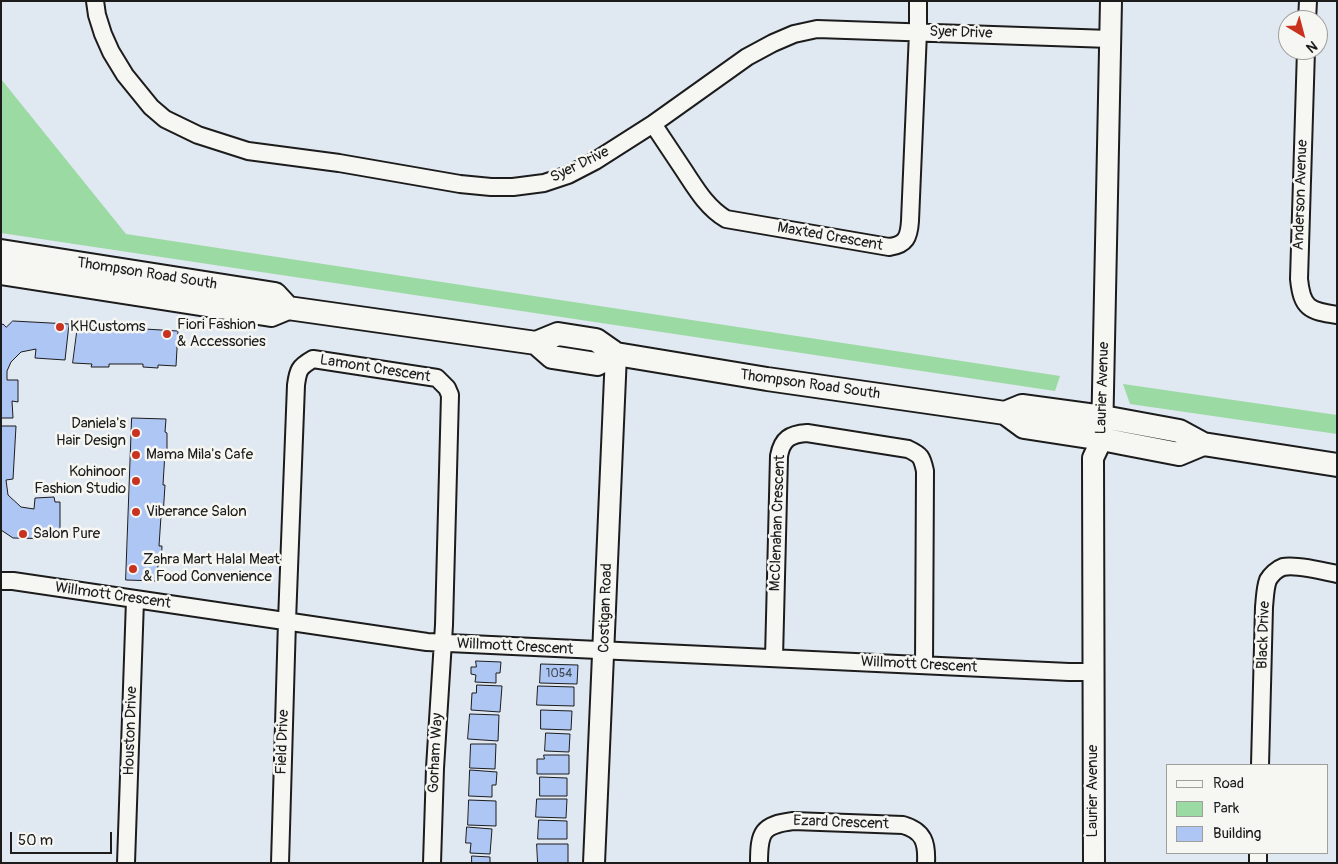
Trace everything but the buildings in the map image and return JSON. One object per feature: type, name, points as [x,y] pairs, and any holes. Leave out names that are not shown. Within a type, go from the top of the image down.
[{"type":"main road","name":"Thompson Road South","points":[[1,251],[275,294],[288,308]]},
{"type":"main road","name":"Thompson Road South","points":[[1,273],[271,315],[288,308],[536,343],[552,357],[597,364],[616,354],[767,379],[1004,413],[1022,406],[1103,428],[1179,431],[1203,444],[1337,464]]},
{"type":"street","name":"Syer Drive","points":[[94,1],[103,34],[125,75],[151,108],[165,119],[198,135],[248,151],[460,184],[491,187],[513,187],[544,183],[568,175],[595,161],[653,124],[747,57],[773,42],[794,34],[817,29],[1110,39]]},
{"type":"street","points":[[918,1],[918,32]]},
{"type":"street","name":"Laurier Avenue","points":[[1094,863],[1092,672],[1093,458],[1103,428],[1111,1]]},
{"type":"street","name":"Maxted Crescent","points":[[653,124],[704,199],[718,214],[726,219],[896,247],[906,240],[909,233],[918,32]]},
{"type":"street","name":"Anderson Avenue","points":[[1306,60],[1298,279],[1304,303],[1317,311],[1337,315]]},
{"type":"street","name":"Costigan Road","points":[[594,863],[616,354]]},
{"type":"street","name":"Lamont Crescent","points":[[287,621],[297,375],[302,365],[313,359],[437,378],[447,388],[450,395],[442,644]]},
{"type":"street","name":"McClenahan Crescent","points":[[774,658],[779,456],[785,440],[798,433],[807,433],[908,449],[919,454],[923,461],[925,471],[924,666]]},
{"type":"street","name":"Black Drive","points":[[1260,764],[1264,607],[1269,579],[1273,573],[1282,568],[1291,567],[1337,574]]},
{"type":"street","name":"Willmott Crescent","points":[[1,581],[13,581],[442,644],[1092,672]]},
{"type":"street","name":"Houston Drive","points":[[126,863],[135,600]]},
{"type":"street","name":"Field Drive","points":[[280,863],[287,621]]},
{"type":"street","name":"Gorham Way","points":[[432,863],[442,644]]},
{"type":"street","name":"Ezard Crescent","points":[[759,863],[761,837],[767,828],[779,822],[793,821],[903,825],[914,828],[922,836],[925,845],[926,863]]},
{"type":"green space","points":[[1,79],[126,234],[1060,376],[1055,391],[1,233]]},
{"type":"green space","points":[[1123,384],[1337,415],[1337,434],[1130,404]]},
{"type":"place","name":"KHCustoms","points":[[60,327]]},
{"type":"place","name":"Fiori Fashion & Accessories","points":[[167,334]]},
{"type":"place","name":"Daniela's Hair Design","points":[[136,433]]},
{"type":"place","name":"Mama Mila's Cafe","points":[[136,455]]},
{"type":"place","name":"Kohinoor Fashion Studio","points":[[136,481]]},
{"type":"place","name":"Viberance Salon","points":[[136,512]]},
{"type":"place","name":"Salon Pure","points":[[23,534]]},
{"type":"place","name":"Zahra Mart Halal Meat & Food Convenience","points":[[133,569]]}]
